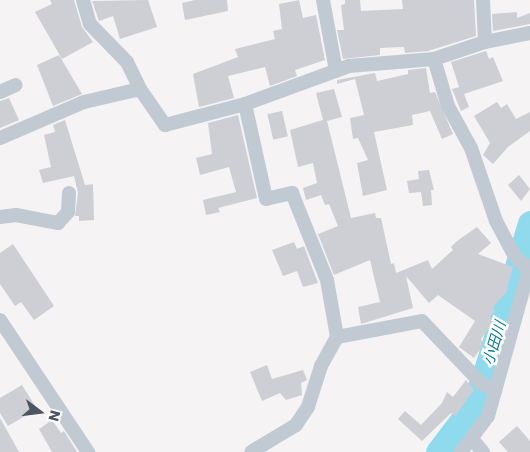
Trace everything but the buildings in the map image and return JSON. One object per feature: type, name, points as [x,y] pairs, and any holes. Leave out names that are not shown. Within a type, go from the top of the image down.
[{"type":"street","points":[[83,0],[90,24],[127,62],[140,89],[165,125],[245,104],[336,71],[394,60],[434,59],[485,42],[530,33]]},
{"type":"street","points":[[323,0],[336,71]]},
{"type":"street","points":[[483,0],[485,42]]},
{"type":"street","points":[[434,59],[448,106],[471,148],[496,221],[515,256],[528,268],[489,387],[488,416],[472,440],[461,452]]},
{"type":"street","points":[[0,92],[16,86]]},
{"type":"street","points":[[0,138],[84,102],[140,89]]},
{"type":"street","points":[[245,104],[266,199],[292,193],[327,280],[337,337],[321,366],[308,407],[296,425],[251,452]]},
{"type":"street","points":[[0,217],[16,215],[58,223],[68,212],[69,193]]},
{"type":"street","points":[[0,320],[88,452]]},
{"type":"street","points":[[337,337],[422,321],[489,387]]},
{"type":"street","points":[[472,440],[483,452]]},
{"type":"waterway","name":"小田川","points":[[438,452],[473,406],[488,364],[530,223]]}]
